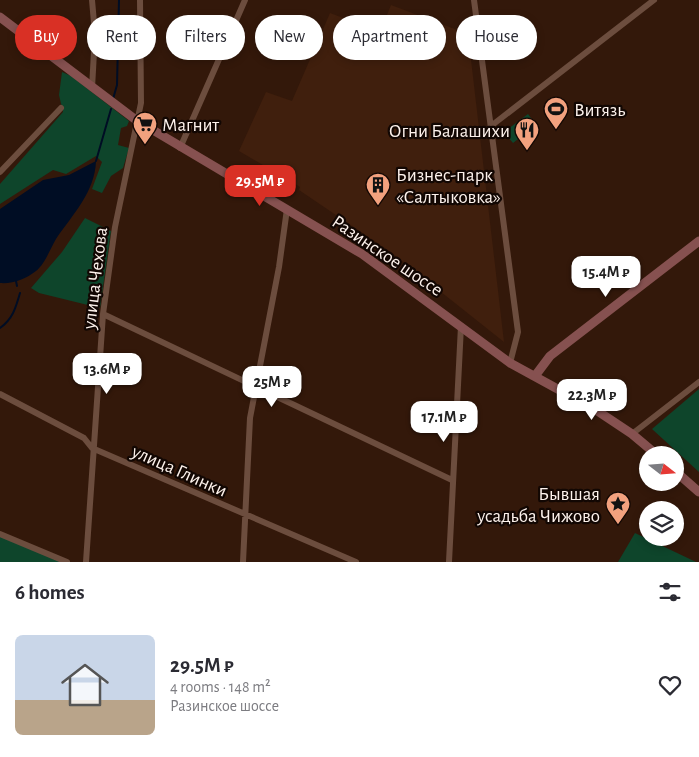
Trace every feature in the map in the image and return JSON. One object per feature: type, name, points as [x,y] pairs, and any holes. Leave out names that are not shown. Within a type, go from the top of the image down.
[{"type":"main road","name":"Разинское шоссе","points":[[0,17],[136,120],[180,148],[362,254],[510,363],[596,410],[646,446]]},
{"type":"main road","points":[[535,376],[550,356],[699,241]]},
{"type":"main road","points":[[684,478],[699,492]]},
{"type":"street","points":[[92,0],[95,34],[92,88]]},
{"type":"street","name":"улица Чехова","points":[[86,562],[92,448],[103,314],[115,227],[141,103],[140,0]]},
{"type":"street","points":[[180,148],[245,0]]},
{"type":"street","points":[[474,0],[518,332],[510,363]]},
{"type":"street","points":[[491,126],[654,0]]},
{"type":"street","points":[[0,172],[61,108]]},
{"type":"street","points":[[243,562],[250,418],[254,388],[280,267],[287,209]]},
{"type":"street","points":[[103,314],[254,388],[452,480]]},
{"type":"street","points":[[449,562],[461,326]]},
{"type":"street","points":[[632,434],[699,382]]},
{"type":"street","name":"улица Глинки","points":[[0,394],[84,438],[92,448],[356,562]]},
{"type":"street","points":[[0,534],[67,562]]},
{"type":"shaded area","points":[[391,5],[418,15],[387,15]]},
{"type":"shaded area","points":[[330,13],[335,15],[333,15],[333,60],[446,60],[446,26],[456,29],[456,60],[471,60],[504,342],[392,253],[299,190],[300,187],[239,151],[266,92],[292,101],[310,60],[323,60],[323,29]]},
{"type":"green space","points":[[62,72],[71,76],[129,121],[127,126],[121,128],[118,145],[129,148],[123,168],[111,176],[102,193],[92,189],[102,162],[96,156],[66,174],[53,170],[0,204],[0,184],[63,112],[59,95]]},
{"type":"green space","points":[[528,114],[536,125],[513,143],[504,132]]},
{"type":"green space","points":[[85,218],[111,231],[100,308],[39,293],[31,288],[62,252]]},
{"type":"green space","points":[[699,389],[699,472],[684,458],[684,446],[671,446],[652,429]]},
{"type":"green space","points":[[635,533],[639,535],[639,546],[662,546],[696,562],[618,562]]},
{"type":"green space","points":[[0,534],[64,562],[0,562]]},
{"type":"water","points":[[96,161],[92,183],[87,193],[56,239],[42,264],[36,271],[24,279],[10,283],[0,283],[0,209],[43,180],[69,175]]},
{"type":"waterway","points":[[113,99],[117,85],[119,0]]},
{"type":"waterway","points":[[96,161],[111,109]]},
{"type":"waterway","points":[[16,281],[17,286]]},
{"type":"waterway","points":[[0,328],[11,317],[20,293]]},
{"type":"place","name":"Витязь","points":[[556,130]]},
{"type":"place","name":"Магнит","points":[[145,145]]},
{"type":"place","name":"Огни Балашихи","points":[[527,151]]},
{"type":"place","name":"Бизнес-парк «Салтыковка»","points":[[378,206]]},
{"type":"place","name":"Бывшая усадьба Чижово","points":[[618,525]]}]
